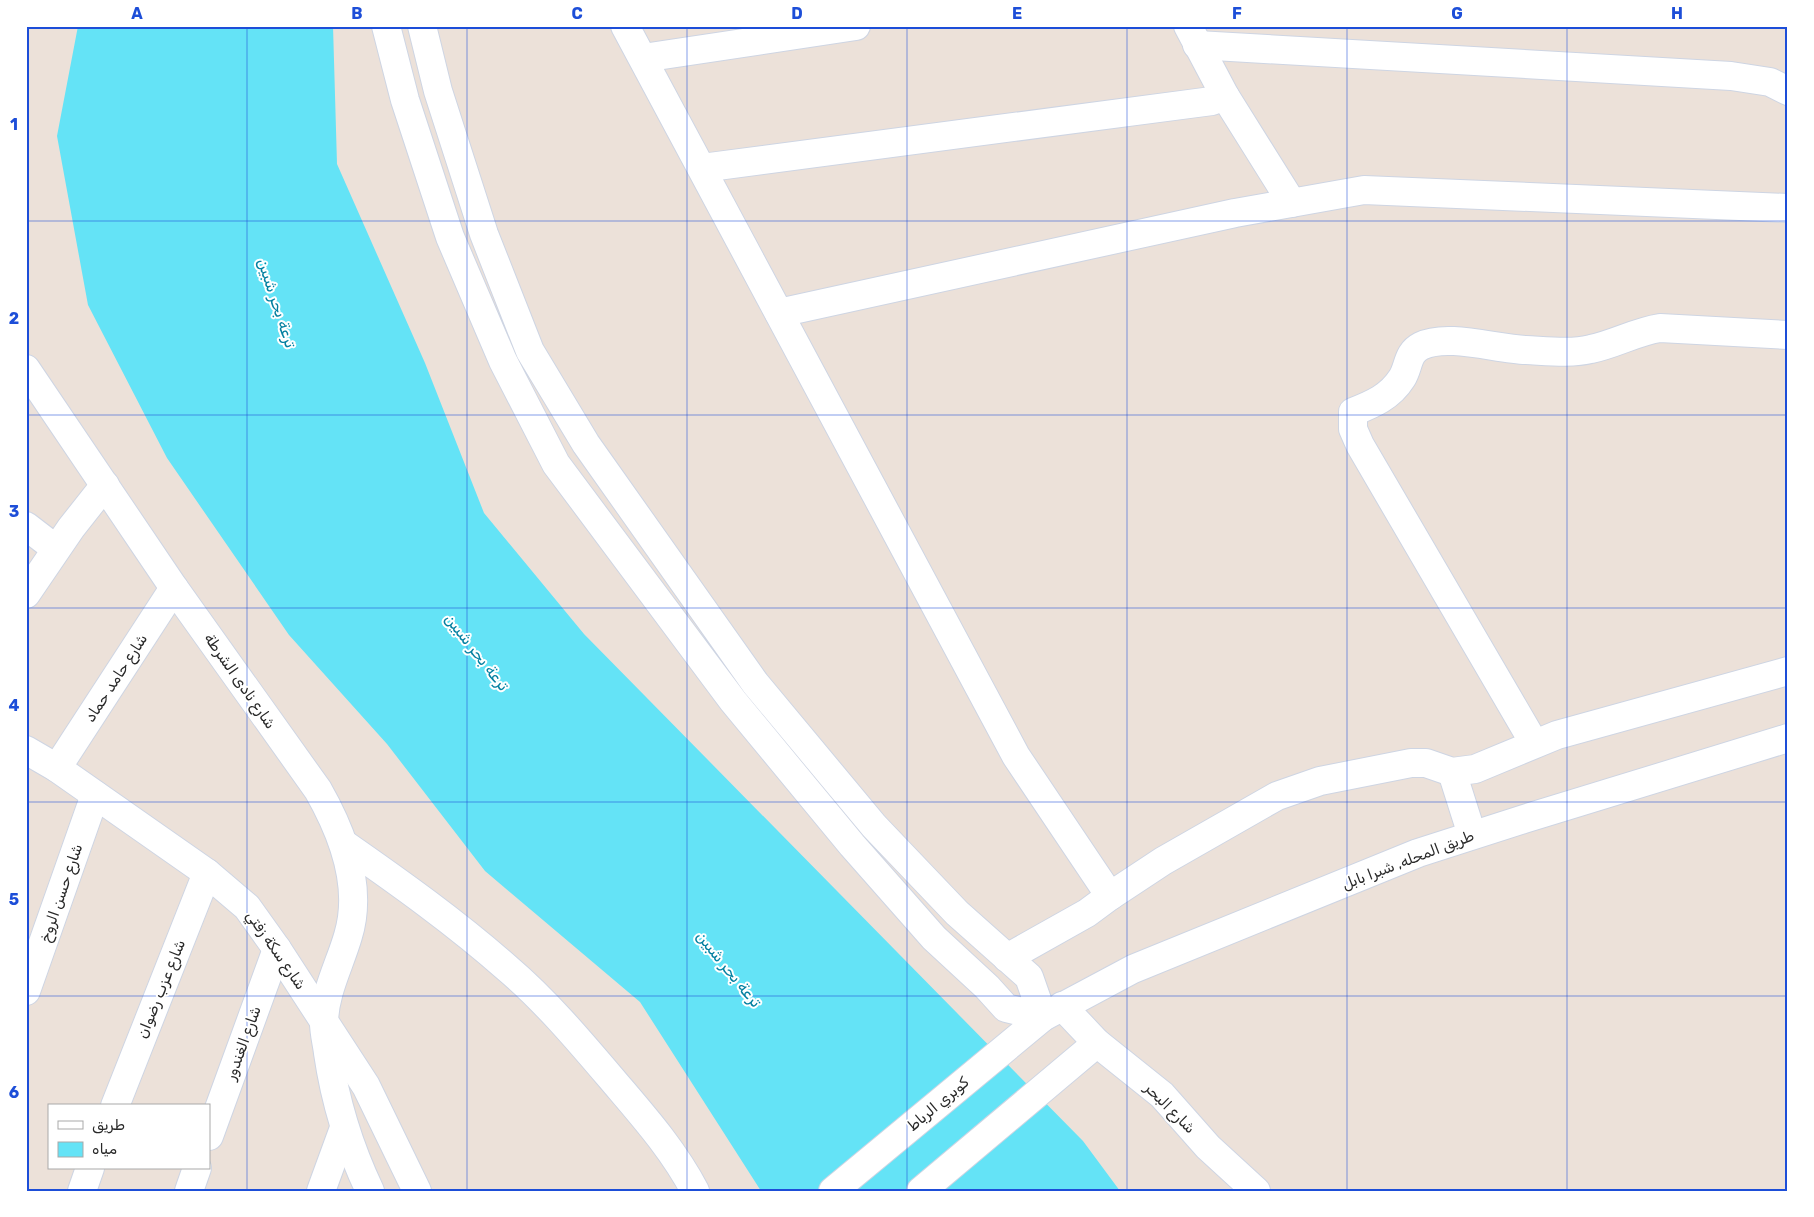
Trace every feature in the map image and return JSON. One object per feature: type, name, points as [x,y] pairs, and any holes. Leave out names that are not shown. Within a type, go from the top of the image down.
[{"type":"street","points":[[386,26],[405,100],[450,237],[503,362],[556,464],[733,702],[934,938],[987,987],[1006,1008],[1052,1011]]},
{"type":"street","points":[[422,26],[438,91],[484,234],[530,350],[586,444],[762,691],[874,826],[957,914],[1029,978],[1052,1011]]},
{"type":"street","points":[[625,26],[1016,756],[1110,896]]},
{"type":"street","points":[[643,58],[856,26]]},
{"type":"street","points":[[1193,35],[1731,76],[1770,82],[1788,91]]},
{"type":"street","points":[[1193,35],[1225,96],[1292,202]]},
{"type":"street","points":[[702,168],[1202,102],[1225,96]]},
{"type":"street","points":[[779,313],[1292,202],[1364,190],[1405,190],[1788,208]]},
{"type":"street","points":[[1534,743],[1360,445],[1353,429],[1353,412],[1386,397],[1402,377],[1410,356],[1420,346],[1434,343],[1455,340],[1524,350],[1564,351],[1589,350],[1639,332],[1660,328],[1788,335]]},
{"type":"street","name":"شارع نادى الشرطة","points":[[26,369],[174,588],[318,790],[333,816],[344,844],[350,873],[353,905],[349,934],[328,995],[324,1023]]},
{"type":"street","points":[[26,594],[56,549],[106,485]]},
{"type":"street","points":[[26,526],[56,549]]},
{"type":"street","name":"شارع حامد حماد","points":[[57,768],[174,588]]},
{"type":"street","points":[[1454,779],[1475,768],[1497,761],[1534,743],[1557,735],[1788,671]]},
{"type":"street","name":"طريق المحله, شبرا بابل","points":[[1052,1011],[1133,970],[1418,853],[1468,824],[1788,738]]},
{"type":"street","name":"شارع سكة زفتي","points":[[26,750],[57,768],[207,873],[247,907],[277,949],[324,1023],[331,1076],[344,1128],[370,1191]]},
{"type":"street","points":[[1007,958],[1087,913],[1163,861],[1278,796],[1320,782],[1411,763],[1426,763],[1454,779],[1468,824]]},
{"type":"street","name":"شارع حسن الروخ","points":[[26,991],[95,795]]},
{"type":"street","points":[[344,844],[428,904],[482,946],[539,998],[647,1120],[682,1165],[695,1191]]},
{"type":"street","name":"شارع عزب رضوان","points":[[116,1104],[207,873]]},
{"type":"street","name":"شارع الغندور","points":[[210,1133],[277,949]]},
{"type":"street","name":"كوبري الرباط","points":[[833,1191],[1052,1011]]},
{"type":"street","name":"شارع البحر","points":[[1052,1011],[1097,1043],[1162,1095],[1208,1147],[1256,1191]]},
{"type":"street","points":[[324,1023],[366,1086],[417,1191]]},
{"type":"street","points":[[921,1191],[1097,1043]]},
{"type":"street","points":[[321,1191],[344,1128]]},
{"type":"street","points":[[82,1191],[89,1170]]},
{"type":"street","points":[[189,1191],[196,1170]]},
{"type":"water","name":"ترعة بحر شبين","points":[[78,26],[333,26],[337,164],[425,363],[484,513],[584,634],[1083,1141],[1120,1191],[761,1191],[640,1002],[485,871],[387,744],[289,635],[167,458],[88,305],[57,136]]}]
